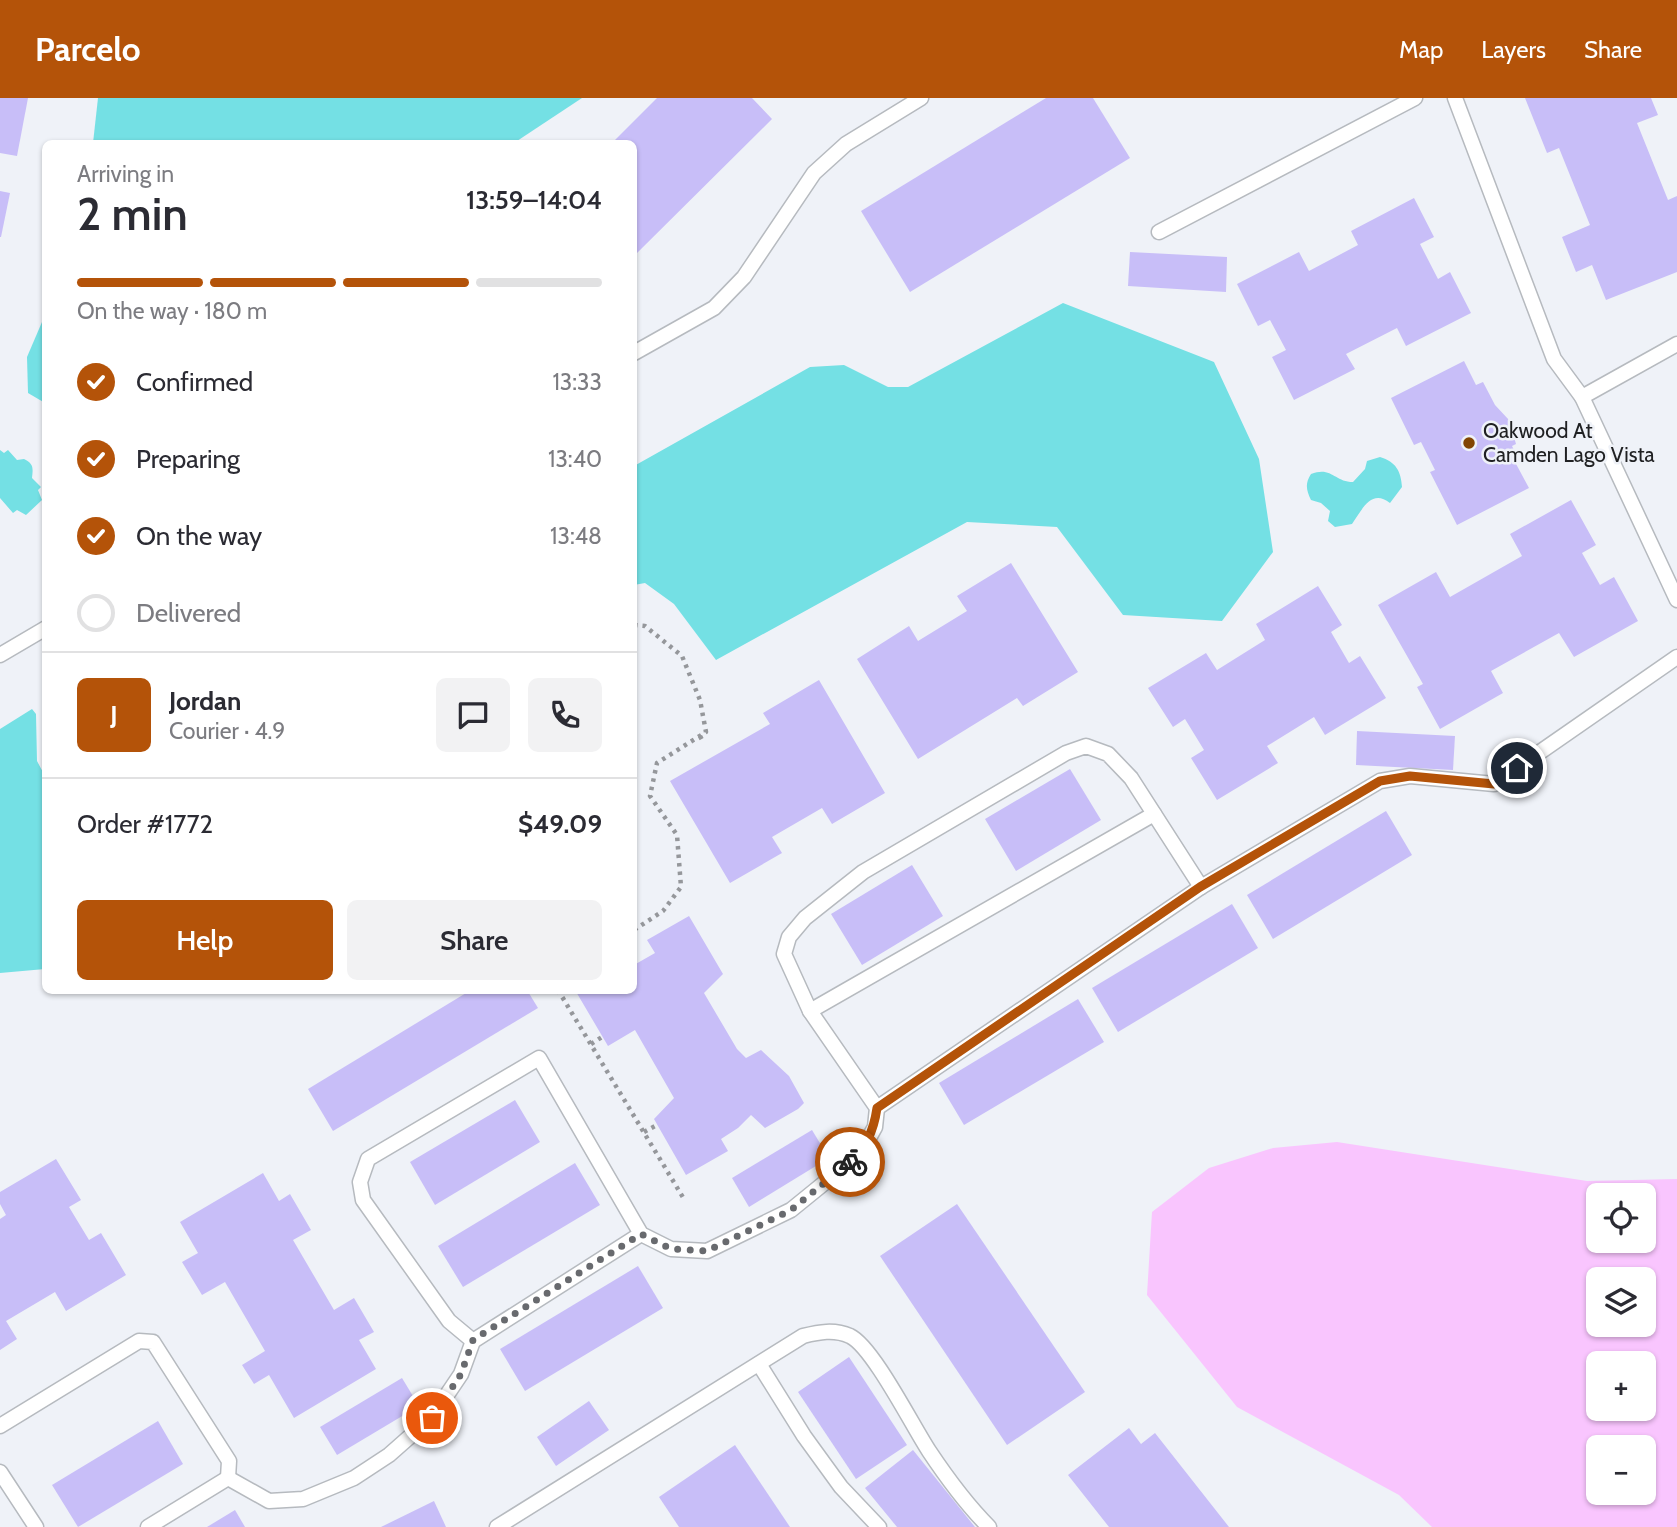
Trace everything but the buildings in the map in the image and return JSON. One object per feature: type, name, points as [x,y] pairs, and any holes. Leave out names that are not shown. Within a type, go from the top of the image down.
[{"type":"lane","points":[[637,351],[714,308],[744,278],[814,173],[846,144],[921,98]]},
{"type":"lane","points":[[1159,232],[1415,98]]},
{"type":"lane","points":[[1455,98],[1554,359],[1582,397],[1677,600]]},
{"type":"lane","points":[[1582,397],[1677,344]]},
{"type":"lane","points":[[0,655],[42,630]]},
{"type":"lane","points":[[877,1108],[1200,887],[1380,781],[1410,776],[1494,784],[1677,657]]},
{"type":"lane","points":[[473,1340],[449,1321],[363,1200],[360,1182],[368,1159],[539,1058],[641,1234],[671,1249],[707,1251],[791,1210],[860,1154],[875,1126],[877,1108],[810,1011],[784,954],[789,937],[805,918],[863,872],[1066,753],[1086,746],[1108,754],[1131,778],[1200,887]]},
{"type":"lane","points":[[810,1011],[1154,814]]},
{"type":"lane","points":[[228,1478],[269,1501],[303,1499],[354,1478],[389,1455],[432,1418],[461,1374],[473,1340],[641,1234]]},
{"type":"lane","points":[[497,1527],[803,1336],[826,1330],[852,1337],[878,1367],[928,1450],[971,1510],[989,1527]]},
{"type":"lane","points":[[0,1426],[139,1341],[153,1342],[229,1461],[228,1478]]},
{"type":"lane","points":[[759,1364],[804,1436],[841,1487],[879,1527]]},
{"type":"lane","points":[[0,1472],[36,1527]]},
{"type":"lane","points":[[148,1527],[228,1478]]},
{"type":"path","points":[[637,625],[645,626],[682,656],[702,711],[706,732],[656,763],[650,796],[677,835],[681,887],[663,911],[637,928]]},
{"type":"path","points":[[700,736],[703,742]]},
{"type":"path","points":[[560,994],[684,1199]]},
{"type":"path","points":[[590,1044],[602,1037]]},
{"type":"path","points":[[644,1132],[657,1125]]},
{"type":"shaded area","points":[[1337,1142],[1587,1181],[1677,1179],[1677,1527],[1432,1527],[1399,1495],[1237,1407],[1147,1295],[1152,1212],[1209,1168],[1273,1148]]},
{"type":"water","points":[[98,98],[582,98],[519,140],[93,140]]},
{"type":"water","points":[[1063,303],[1214,362],[1259,459],[1273,552],[1222,621],[1123,615],[1057,527],[967,522],[716,660],[674,604],[645,583],[637,584],[637,464],[810,367],[844,365],[888,387],[908,387]]},
{"type":"water","points":[[42,322],[42,401],[28,393],[27,357]]},
{"type":"water","points":[[0,450],[4,453],[8,450],[17,460],[24,459],[30,463],[33,469],[32,478],[41,487],[38,490],[42,500],[26,515],[17,510],[13,513],[0,498]]},
{"type":"water","points":[[1380,457],[1397,468],[1402,487],[1390,503],[1383,499],[1372,499],[1352,524],[1335,527],[1328,521],[1330,511],[1309,496],[1307,484],[1311,474],[1324,472],[1353,482],[1365,469],[1367,461]]},
{"type":"water","points":[[32,709],[36,714],[37,761],[42,770],[42,969],[0,973],[0,729]]},
{"type":"way so far","points":[[432,1418],[461,1374],[473,1340],[641,1234],[671,1249],[707,1251],[791,1210],[850,1162]]},
{"type":"place","name":"Oakwood At Camden Lago Vista","points":[[1469,443]]},
{"type":"route","points":[[850,1162],[860,1154],[875,1126],[877,1108],[1200,887],[1245,860],[1380,781],[1410,776],[1494,784],[1517,768]]}]
